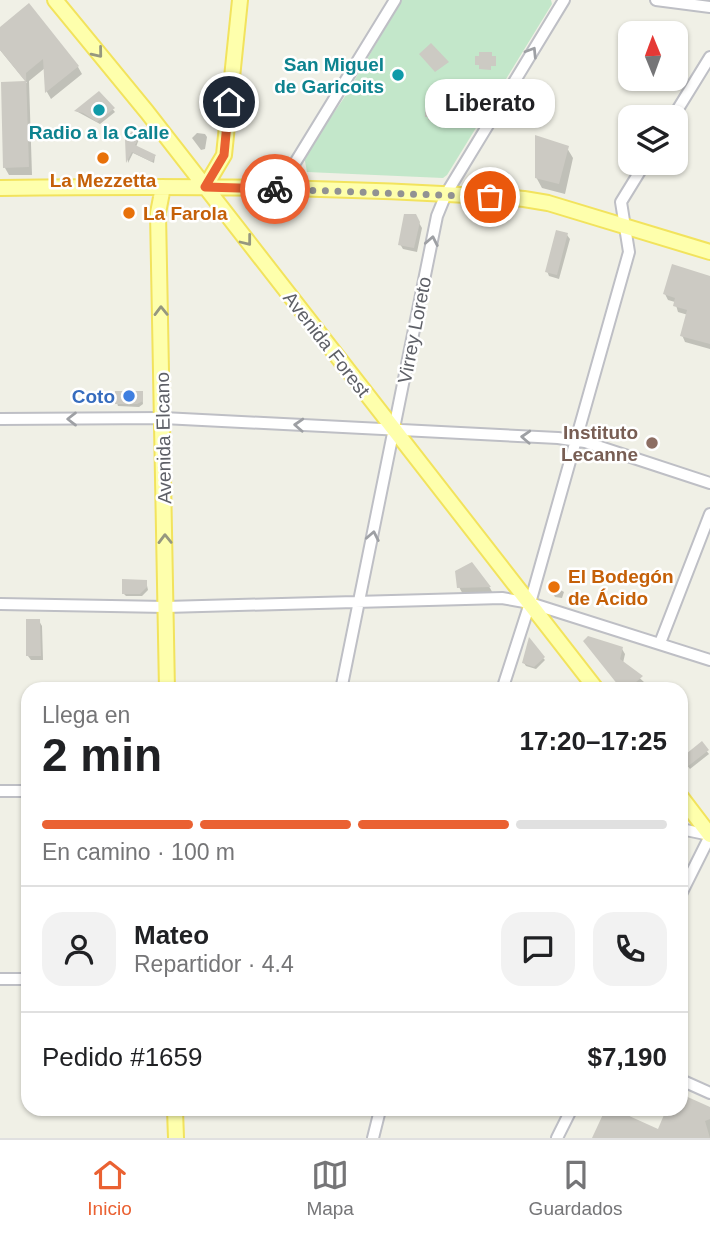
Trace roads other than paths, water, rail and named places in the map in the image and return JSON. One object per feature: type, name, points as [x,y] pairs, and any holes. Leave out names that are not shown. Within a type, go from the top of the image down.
[{"type":"main road","name":"Avenida Forest","points":[[55,0],[205,187],[591,682]]},
{"type":"main road","points":[[205,187],[224,155],[240,0]]},
{"type":"main road","name":"Avenida Elcano","points":[[163,187],[158,213],[167,682]]},
{"type":"main road","points":[[0,188],[205,187],[446,194],[536,200],[710,252]]},
{"type":"main road","points":[[688,806],[710,835]]},
{"type":"main road","points":[[175,1116],[176,1138]]},
{"type":"street","points":[[279,189],[395,0]]},
{"type":"street","name":"Virrey Loreto","points":[[343,682],[437,216],[446,194],[564,0]]},
{"type":"street","points":[[656,0],[710,7]]},
{"type":"street","points":[[680,105],[710,57]]},
{"type":"street","points":[[505,682],[530,603],[629,253],[621,202],[638,175]]},
{"type":"street","points":[[0,419],[163,418],[575,440],[710,483]]},
{"type":"street","points":[[660,643],[710,514]]},
{"type":"street","points":[[0,604],[166,607],[502,598],[530,603],[710,660]]},
{"type":"street","points":[[0,791],[21,791]]},
{"type":"street","points":[[688,830],[710,835],[688,880]]},
{"type":"street","points":[[0,979],[21,979]]},
{"type":"street","points":[[688,1083],[710,1093]]},
{"type":"street","points":[[373,1138],[378,1116]]},
{"type":"street","points":[[557,1138],[568,1116]]},
{"type":"place","name":"San Miguel de Garicoits","points":[[398,75]]},
{"type":"place","name":"Radio a la Calle","points":[[99,110]]},
{"type":"place","name":"La Mezzetta","points":[[103,158]]},
{"type":"place","name":"Liberato","points":[[490,197]]},
{"type":"place","name":"La Farola","points":[[129,213]]},
{"type":"place","name":"Coto","points":[[129,396]]},
{"type":"place","name":"Instituto Lecanne","points":[[652,443]]},
{"type":"place","name":"El Bodegón de Ácido","points":[[554,587]]}]
